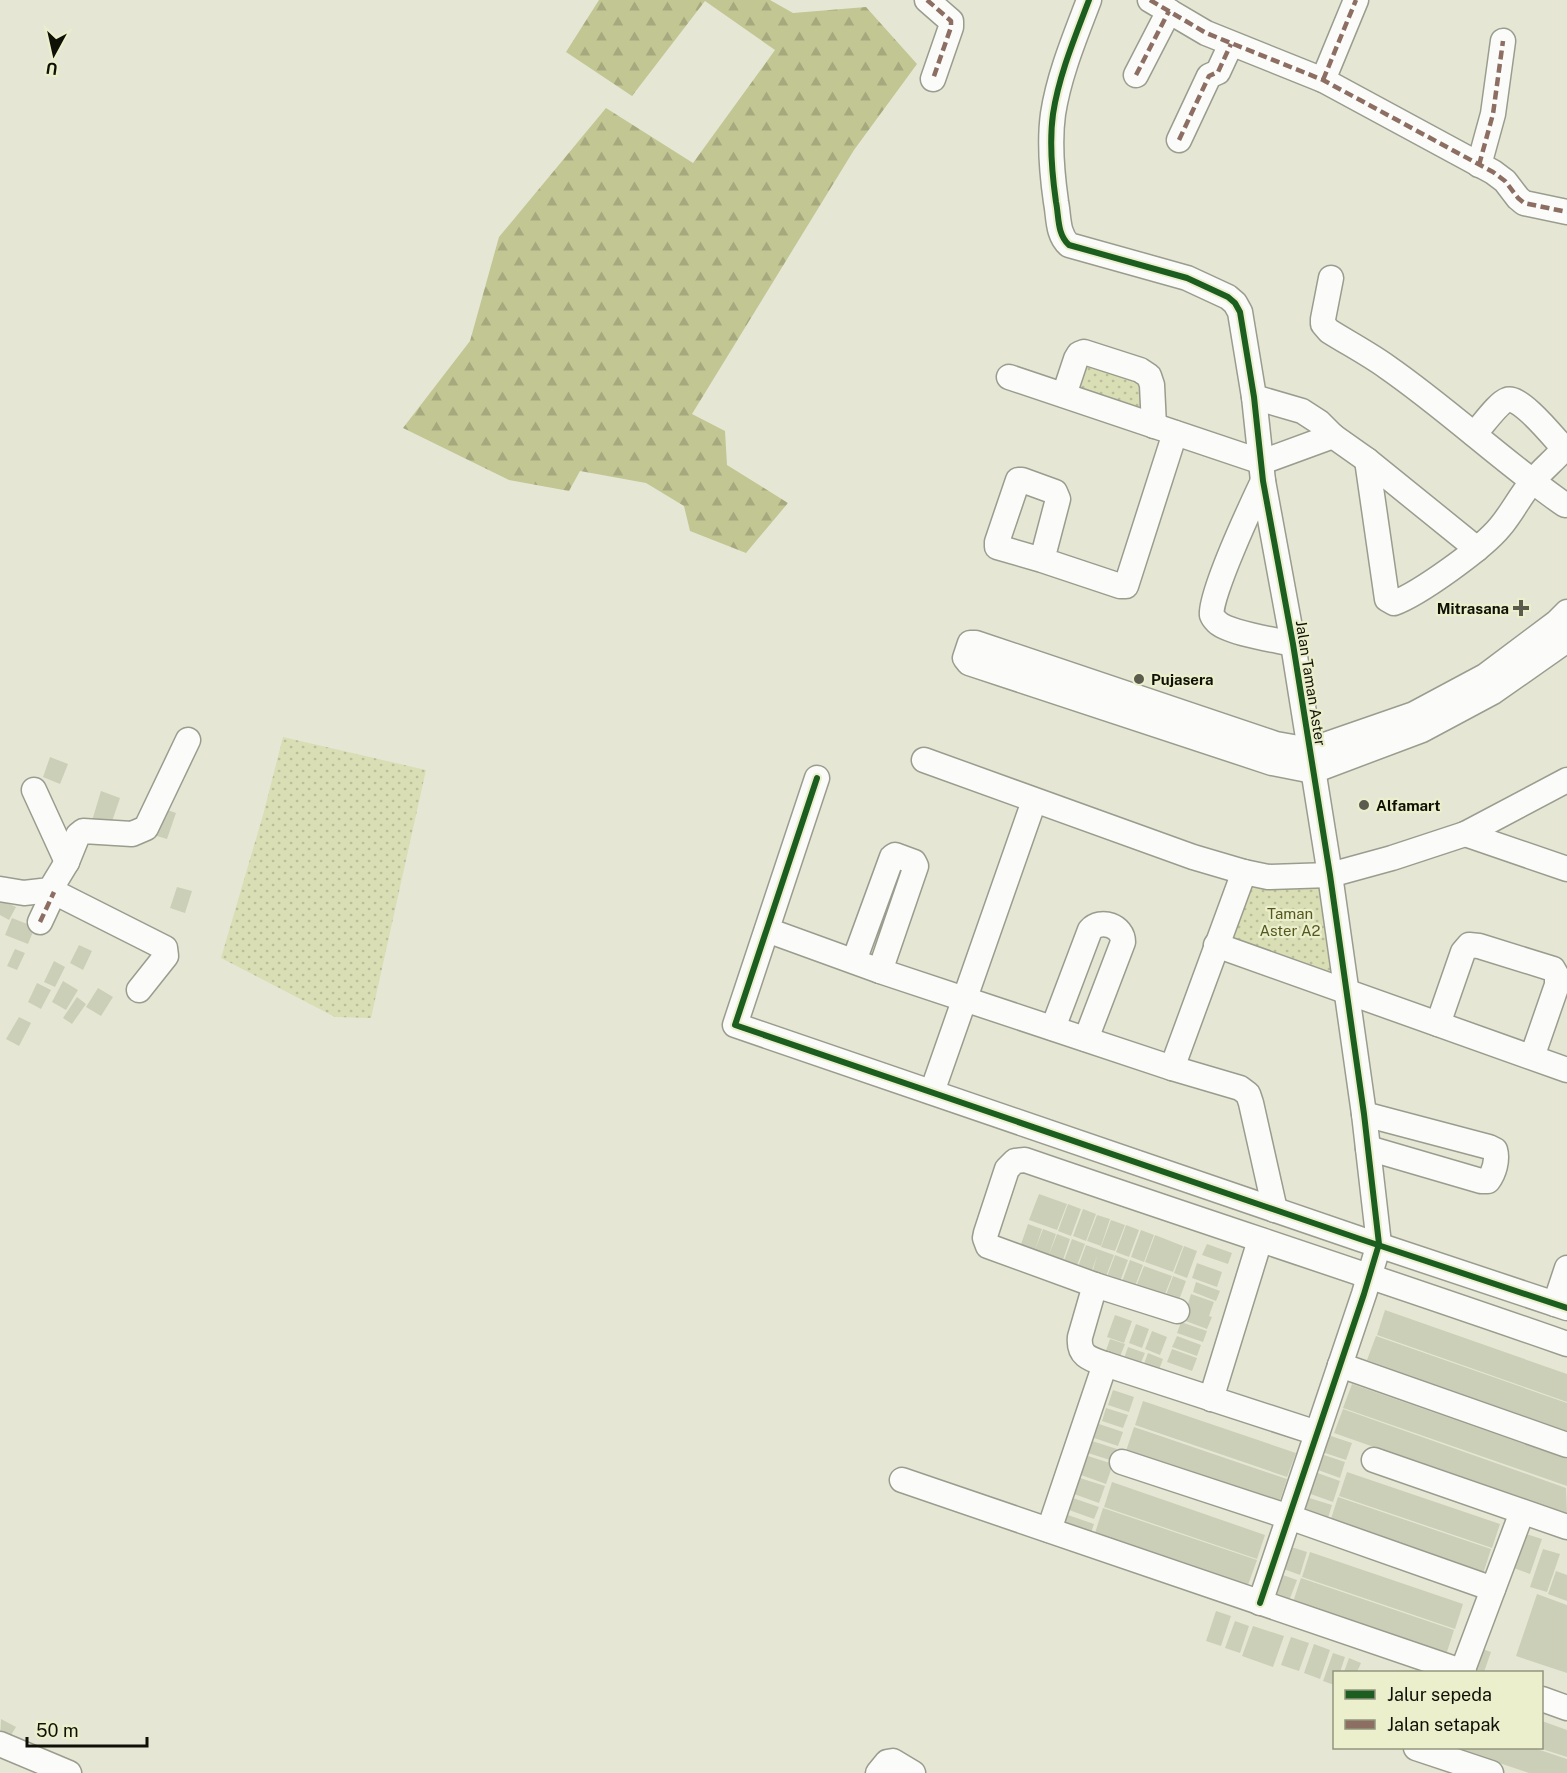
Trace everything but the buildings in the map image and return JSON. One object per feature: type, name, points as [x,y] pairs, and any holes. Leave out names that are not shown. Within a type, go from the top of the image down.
[{"type":"street","points":[[927,0],[951,21],[933,79]]},
{"type":"street","name":"Jalan Taman Aster","points":[[1089,0],[1071,47],[1053,114],[1054,183],[1060,231],[1063,239],[1070,245],[1187,278],[1228,297],[1240,312],[1254,396],[1263,471],[1293,644],[1348,993],[1379,1244]]},
{"type":"street","points":[[1323,80],[1356,0]]},
{"type":"street","points":[[1136,75],[1159,6],[1206,33],[1323,80],[1479,165],[1505,181],[1524,203],[1567,212]]},
{"type":"street","points":[[1479,165],[1493,114],[1503,41]]},
{"type":"street","points":[[1179,140],[1209,76],[1218,72],[1231,44]]},
{"type":"street","points":[[1330,278],[1323,319],[1323,324],[1329,331],[1388,368],[1532,482],[1565,505]]},
{"type":"street","points":[[1042,560],[1110,583],[1126,586],[1164,429],[1149,376],[1140,370],[1084,352],[1076,359],[1065,395]]},
{"type":"street","points":[[1009,377],[1164,429],[1263,471]]},
{"type":"street","points":[[1254,396],[1302,411],[1319,422],[1333,436],[1367,460],[1476,549]]},
{"type":"street","points":[[1367,460],[1387,598],[1395,603],[1405,599],[1476,549],[1499,528],[1532,482],[1561,452],[1561,446],[1515,399],[1509,398],[1503,402],[1474,434]]},
{"type":"street","points":[[1293,644],[1233,630],[1218,624],[1212,615],[1213,605],[1263,471],[1333,436]]},
{"type":"street","name":"Jalan Taman Aster","points":[[1311,761],[1414,714],[1485,676],[1567,612]]},
{"type":"street","name":"Jalan Taman Aster","points":[[1311,761],[1276,744],[976,643],[970,644],[965,658],[969,663],[1272,763],[1311,761],[1422,730],[1493,692],[1567,640]]},
{"type":"street","points":[[40,922],[78,835],[83,831],[132,834],[146,828],[188,740]]},
{"type":"street","points":[[924,760],[1193,857],[1268,877],[1330,875],[1392,858],[1465,834],[1567,780]]},
{"type":"street","points":[[817,778],[735,1025],[1561,1306],[1567,1268]]},
{"type":"street","points":[[34,790],[67,862]]},
{"type":"street","points":[[932,1092],[1035,801]]},
{"type":"street","points":[[1465,834],[1567,869]]},
{"type":"street","points":[[854,961],[892,856],[914,862],[915,866],[880,971]]},
{"type":"street","points":[[1172,1068],[1244,872]]},
{"type":"street","points":[[0,890],[24,893],[52,891],[165,948],[166,956],[139,990]]},
{"type":"street","points":[[1053,1028],[1090,930],[1096,924],[1103,923],[1119,929],[1123,935],[1123,942],[1086,1040]]},
{"type":"street","points":[[767,930],[880,971],[1086,1040],[1240,1088],[1248,1095],[1251,1102],[1275,1210]]},
{"type":"street","points":[[1216,945],[1567,1070]]},
{"type":"street","points":[[1438,1024],[1463,952],[1469,945],[1553,969],[1557,976],[1557,985],[1532,1057]]},
{"type":"street","points":[[1364,1114],[1489,1147],[1495,1150],[1497,1156],[1492,1176],[1488,1180],[1480,1181],[1368,1148]]},
{"type":"street","points":[[1177,1311],[1095,1285],[988,1246],[986,1233],[1007,1169],[1016,1161],[1025,1160],[1370,1275],[1567,1344]]},
{"type":"street","points":[[1211,1399],[1260,1240]]},
{"type":"street","points":[[1260,1603],[1379,1244]]},
{"type":"street","points":[[1095,1285],[1080,1337],[1079,1346],[1085,1356],[1317,1433]]},
{"type":"street","points":[[1049,1530],[1105,1364]]},
{"type":"street","points":[[1340,1365],[1567,1445]]},
{"type":"street","points":[[1374,1460],[1567,1527]]},
{"type":"street","points":[[1122,1462],[1289,1517],[1493,1589]]},
{"type":"street","points":[[902,1480],[1460,1671]]},
{"type":"street","points":[[1463,1671],[1522,1512]]},
{"type":"street","points":[[1543,1699],[1567,1708]]},
{"type":"street","points":[[0,1744],[69,1773]]},
{"type":"street","points":[[1419,1749],[1491,1773]]},
{"type":"street","points":[[878,1773],[883,1765],[890,1761],[913,1773]]},
{"type":"green space","points":[[599,0],[770,0],[793,13],[866,7],[917,64],[854,150],[692,414],[725,431],[727,465],[788,503],[746,553],[690,531],[684,506],[646,483],[580,471],[569,491],[509,480],[403,428],[470,341],[499,237],[606,108],[693,163],[775,50],[705,1],[632,96],[566,52]]},
{"type":"green space","points":[[1078,361],[1139,372],[1151,422],[1069,393]]},
{"type":"green space","points":[[283,737],[426,770],[371,1018],[335,1017],[221,958],[263,815]]},
{"type":"green space","name":"Taman Aster A2","points":[[1253,877],[1327,877],[1346,989],[1228,945]]},
{"type":"marked path","points":[[927,0],[951,21],[933,79]]},
{"type":"marked path","points":[[1150,0],[1206,33],[1323,80],[1493,172],[1505,181],[1524,203],[1567,212]]},
{"type":"marked path","points":[[1323,80],[1356,0]]},
{"type":"marked path","points":[[1136,75],[1169,11]]},
{"type":"marked path","points":[[1479,165],[1493,114],[1503,41]]},
{"type":"marked path","points":[[1179,140],[1209,76],[1218,72],[1231,44]]},
{"type":"marked path","points":[[40,922],[54,892]]},
{"type":"cycle path","points":[[1089,0],[1063,71],[1053,114],[1052,158],[1060,231],[1069,245],[1187,278],[1228,297],[1240,312],[1254,397],[1263,481],[1293,644],[1330,875],[1364,1114],[1379,1244],[1260,1603]]},
{"type":"cycle path","points":[[817,778],[735,1025],[1567,1308]]},
{"type":"place","name":"Mitrasana","points":[[1521,608]]},
{"type":"place","name":"Pujasera","points":[[1139,679]]},
{"type":"place","name":"Alfamart","points":[[1364,805]]}]
